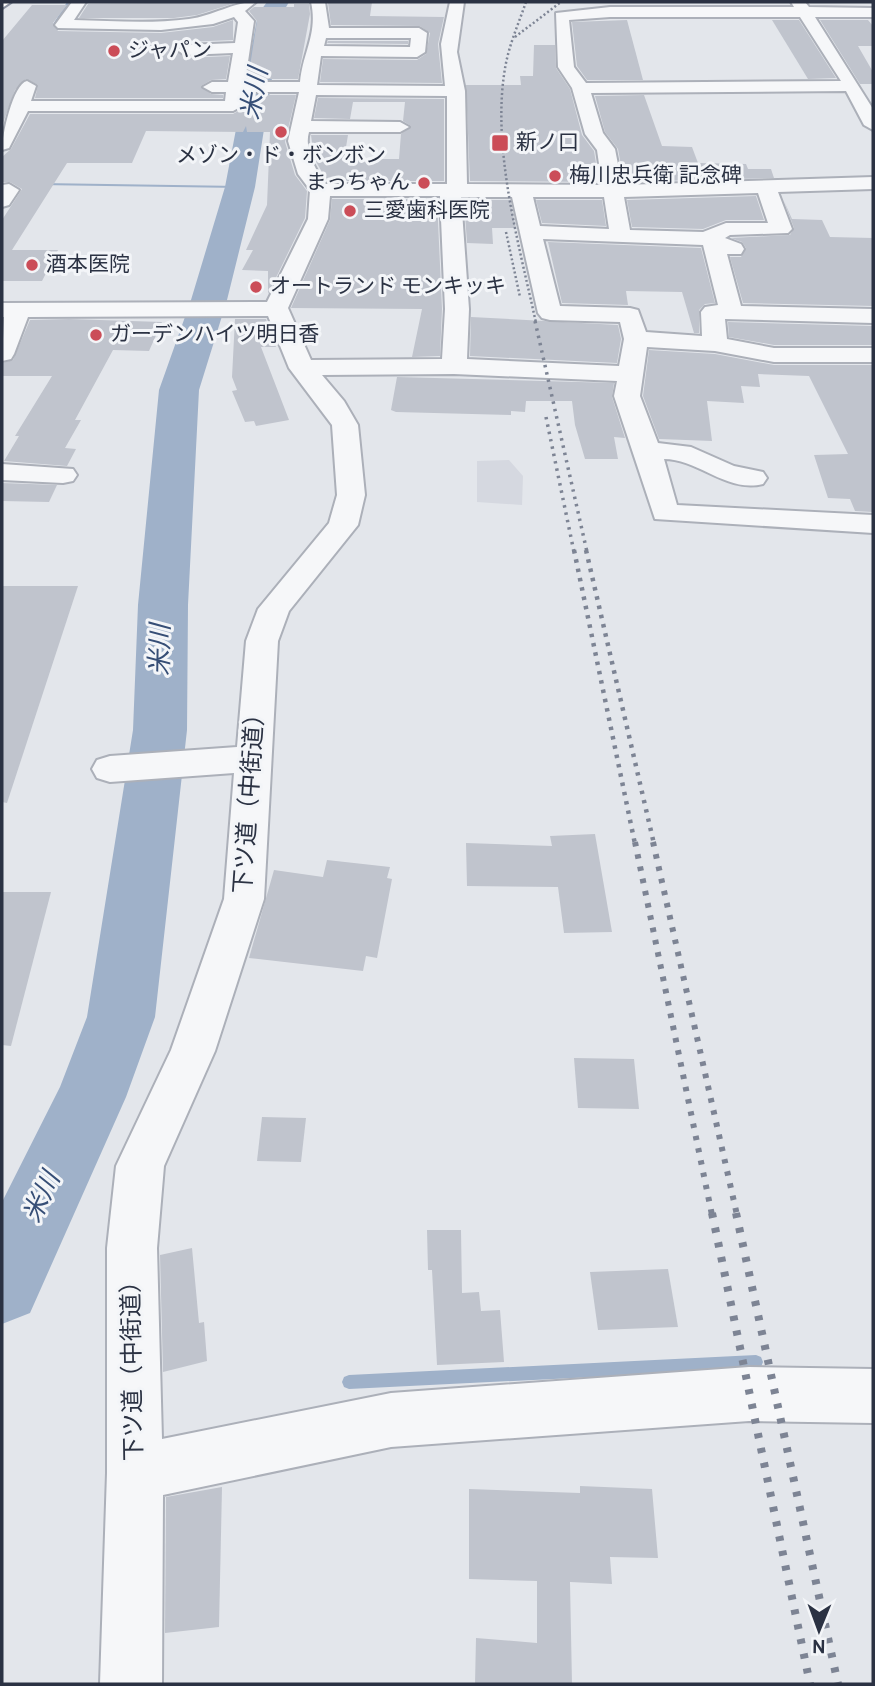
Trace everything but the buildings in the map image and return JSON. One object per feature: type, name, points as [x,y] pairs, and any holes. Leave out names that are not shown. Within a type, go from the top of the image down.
[{"type":"street","points":[[19,113],[233,106],[241,87],[246,21],[243,7],[210,22],[63,25],[79,2],[92,2]]},
{"type":"street","points":[[454,366],[457,309],[453,189],[456,91],[451,82],[450,27],[458,14],[457,2]]},
{"type":"street","points":[[740,7],[801,7],[873,12]]},
{"type":"street","points":[[620,234],[606,149],[594,134],[581,88],[566,67],[561,16],[610,12],[801,7],[826,35],[834,58],[873,125]]},
{"type":"street","points":[[197,87],[241,87],[312,50],[419,33],[417,52],[312,50]]},
{"type":"street","points":[[185,50],[243,48]]},
{"type":"street","points":[[312,50],[456,91]]},
{"type":"street","points":[[312,50],[431,67]]},
{"type":"street","points":[[2,354],[11,310],[262,309],[318,219],[320,190],[301,157],[297,141],[312,50]]},
{"type":"street","points":[[834,58],[860,58]]},
{"type":"street","points":[[581,88],[756,89],[873,83]]},
{"type":"street","points":[[2,144],[19,113],[23,86]]},
{"type":"street","points":[[19,113],[232,120]]},
{"type":"street","points":[[588,115],[612,115]]},
{"type":"street","points":[[300,126],[400,127]]},
{"type":"street","points":[[537,167],[537,179],[612,191],[867,183],[873,205]]},
{"type":"street","points":[[559,171],[582,172],[583,185]]},
{"type":"street","points":[[320,190],[520,190],[583,185]]},
{"type":"street","points":[[731,313],[718,243],[726,229],[782,229],[767,188]]},
{"type":"street","points":[[2,191],[9,190],[2,201]]},
{"type":"street","points":[[520,190],[550,313],[630,315],[636,339],[626,396],[648,452],[665,513],[873,524]]},
{"type":"street","points":[[529,232],[620,234],[718,243]]},
{"type":"street","name":"下ツ道（中街道）","points":[[131,1684],[135,1473],[132,1248],[140,1166],[193,1051],[244,900],[245,759],[262,641],[274,609],[343,525],[351,495],[345,425],[335,407],[302,368],[262,309]]},
{"type":"street","points":[[715,344],[713,312],[873,316]]},
{"type":"street","points":[[636,339],[715,344],[774,355],[873,355]]},
{"type":"street","points":[[302,368],[454,366],[630,374]]},
{"type":"street","points":[[648,452],[667,450],[687,454],[729,476],[753,478]]},
{"type":"street","points":[[2,472],[63,475]]},
{"type":"street","points":[[110,769],[245,759]]},
{"type":"street","points":[[135,1473],[391,1420],[762,1393],[873,1396]]},
{"type":"shaded area","points":[[509,460],[523,476],[522,505],[477,502],[477,461]]},
{"type":"waterway","points":[[48,33],[69,2]]},
{"type":"waterway","name":"米川","points":[[2,1285],[91,1097],[121,1017],[160,730],[163,605],[179,390],[209,300],[240,187],[270,14],[278,2]]},
{"type":"waterway","points":[[41,184],[240,187]]},
{"type":"waterway","points":[[349,1382],[756,1362]]},
{"type":"railway","points":[[526,2],[506,63],[502,127],[509,194],[536,323]]},
{"type":"railway","points":[[515,37],[561,2]]},
{"type":"railway","points":[[506,232],[520,297]]},
{"type":"railway","points":[[535,321],[587,552]]},
{"type":"railway","points":[[546,417],[574,552]]},
{"type":"railway","points":[[574,550],[635,844]]},
{"type":"railway","points":[[586,550],[654,844]]},
{"type":"railway","points":[[635,842],[712,1215]]},
{"type":"railway","points":[[653,842],[737,1215]]},
{"type":"railway","points":[[712,1213],[810,1684]]},
{"type":"railway","points":[[736,1213],[838,1684]]},
{"type":"place","name":"ジャパン","points":[[114,51]]},
{"type":"place","name":"メゾン・ド・ボンボン","points":[[281,132]]},
{"type":"place","name":"新ノ口","points":[[500,143]]},
{"type":"place","name":"梅川忠兵衛 記念碑","points":[[555,176]]},
{"type":"place","name":"まっちゃん","points":[[424,183]]},
{"type":"place","name":"三愛歯科医院","points":[[350,211]]},
{"type":"place","name":"酒本医院","points":[[32,265]]},
{"type":"place","name":"オートランド モンキッキ","points":[[256,287]]},
{"type":"place","name":"ガーデンハイツ明日香","points":[[96,335]]}]
